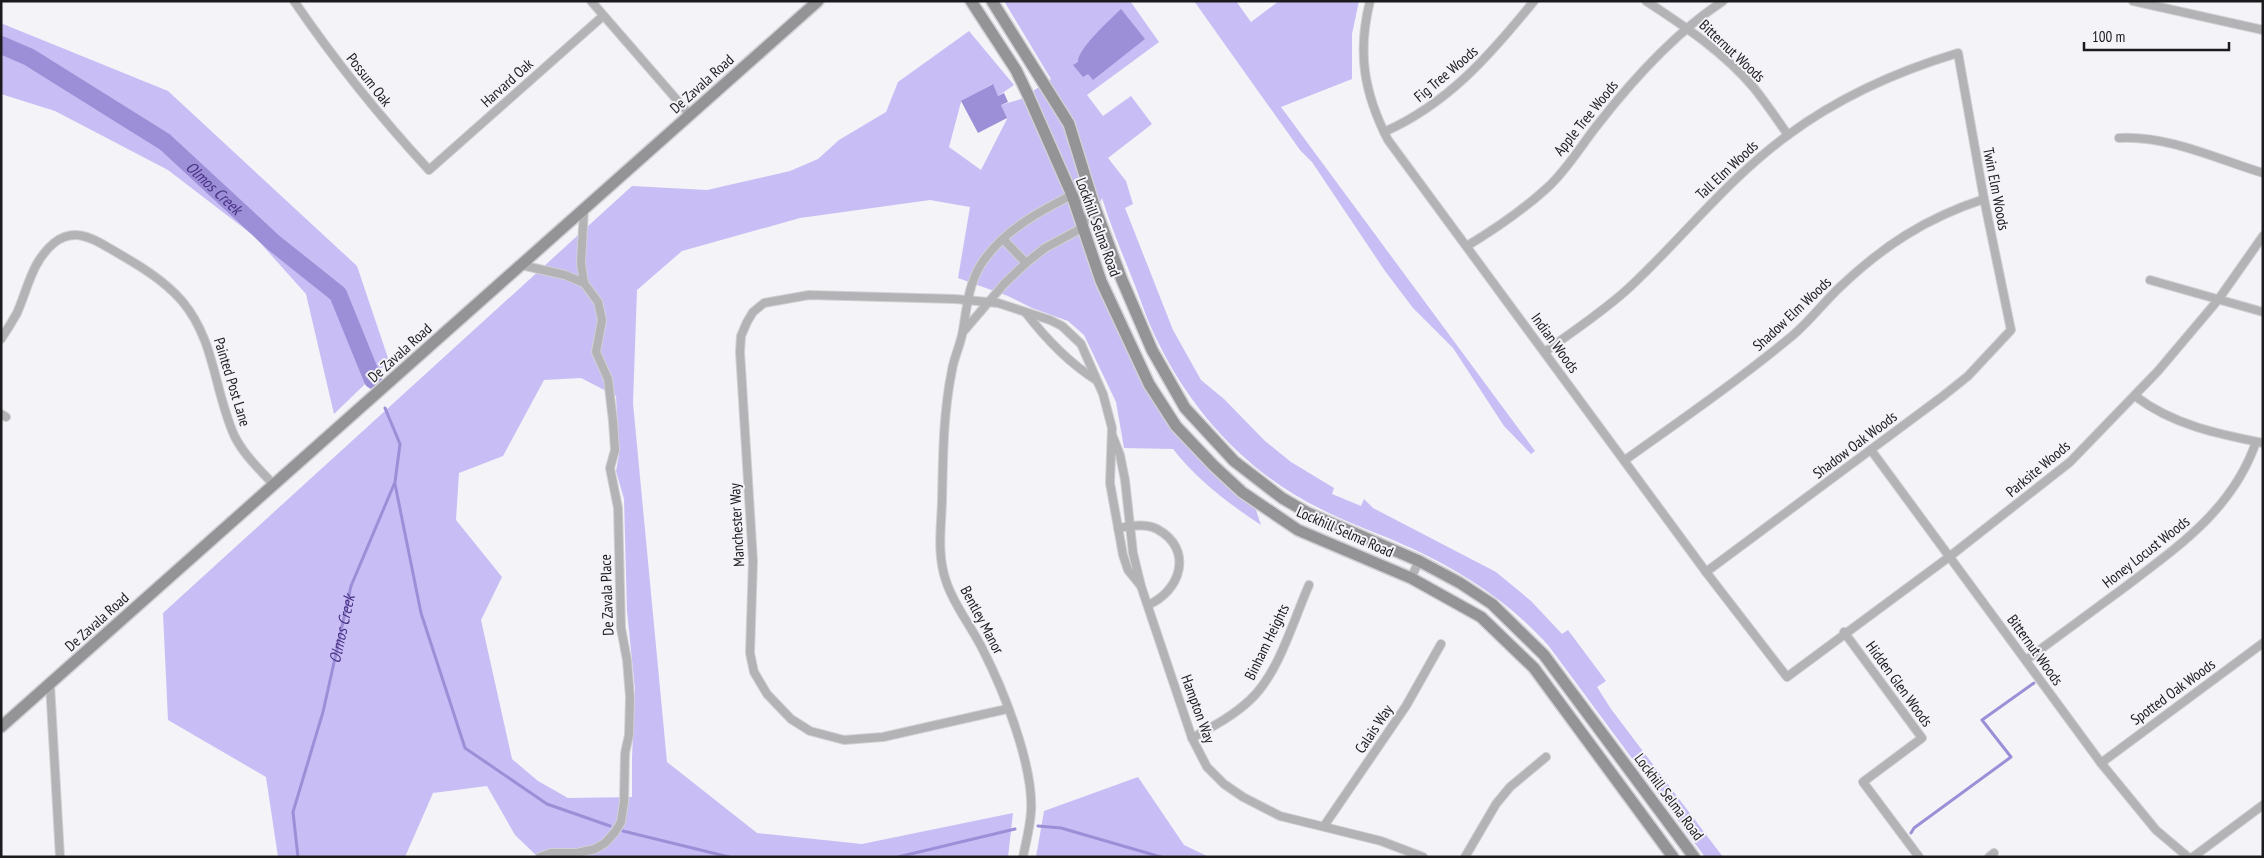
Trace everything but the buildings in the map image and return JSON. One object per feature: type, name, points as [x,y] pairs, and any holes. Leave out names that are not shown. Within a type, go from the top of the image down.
[{"type":"main road","name":"De Zavala Road","points":[[1,728],[818,1]]},
{"type":"main road","name":"Lockhill Selma Road","points":[[971,1],[1016,70],[1072,195],[1100,281],[1149,384],[1176,426],[1197,450],[1242,492],[1298,530],[1411,578],[1481,616],[1534,668],[1670,852]]},
{"type":"main road","name":"Lockhill Selma Road","points":[[992,1],[1068,124],[1078,148],[1094,206],[1118,271],[1152,350],[1185,408],[1211,438],[1259,482],[1282,498],[1308,513],[1419,562],[1460,583],[1492,604],[1534,644],[1694,857]]},
{"type":"street","name":"Possum Oak","points":[[294,1],[319,37],[388,126],[429,170]]},
{"type":"street","points":[[591,1],[690,115]]},
{"type":"street","name":"Indian Woods","points":[[1370,1],[1364,33],[1364,70],[1372,107],[1398,155],[1706,572],[1787,677]]},
{"type":"street","name":"Fig Tree Woods","points":[[1384,132],[1416,117],[1467,78],[1489,56],[1534,1]]},
{"type":"street","name":"Bitternut Woods","points":[[1646,1],[1688,29],[1738,71],[1754,87],[1788,134]]},
{"type":"street","name":"Apple Tree Woods","points":[[1467,246],[1491,231],[1547,188],[1622,94],[1657,57],[1708,11],[1723,1]]},
{"type":"street","points":[[2133,1],[2263,30]]},
{"type":"street","name":"Harvard Oak","points":[[429,170],[603,16]]},
{"type":"street","name":"Tall Elm Woods","points":[[1545,352],[1625,292],[1744,170],[1788,134],[1835,105],[1887,79],[1958,53]]},
{"type":"street","name":"Twin Elm Woods","points":[[1958,53],[1984,200],[2011,330]]},
{"type":"street","points":[[2119,138],[2138,137],[2172,144],[2263,173]]},
{"type":"street","points":[[1072,195],[1094,206],[1082,228]]},
{"type":"street","name":"Bentley Manor","points":[[1023,857],[1031,800],[1019,737],[983,650],[953,599],[941,563],[940,527],[946,406],[952,369],[963,332],[966,301],[971,284],[981,265],[992,249],[1039,211],[1072,195]]},
{"type":"street","name":"Shadow Elm Woods","points":[[1625,460],[1763,360],[1794,334],[1866,263],[1893,242],[1951,210],[1984,200]]},
{"type":"street","name":"De Zavala Place","points":[[540,857],[551,853],[577,853],[595,849],[605,843],[621,822],[624,802],[625,752],[629,735],[630,697],[627,660],[621,628],[618,508],[610,468],[615,450],[613,421],[608,379],[596,352],[602,320],[598,302],[584,283],[581,256],[584,210]]},
{"type":"street","name":"Bentley Manor","points":[[963,332],[1004,284],[1026,263],[1045,248],[1082,228]]},
{"type":"street","name":"Painted Post Lane","points":[[1,339],[16,313],[34,268],[44,254],[61,238],[70,235],[90,237],[151,272],[190,311],[212,357],[234,434],[249,458],[274,485]]},
{"type":"street","name":"Parksite Woods","points":[[1787,677],[1844,632],[1949,557],[2063,468],[2135,396],[2218,300],[2263,236]]},
{"type":"street","points":[[1003,240],[1026,263]]},
{"type":"street","points":[[521,265],[565,275],[584,283]]},
{"type":"street","points":[[2150,280],[2263,312]]},
{"type":"street","name":"Manchester Way","points":[[966,301],[809,295],[764,303],[753,312],[746,322],[741,336],[740,352],[753,561],[750,653],[754,672],[777,707],[810,731],[822,736],[844,740],[883,737],[1007,709]]},
{"type":"street","name":"Hampton Way","points":[[966,301],[1004,305],[1050,320],[1072,333],[1081,344],[1090,359],[1108,411],[1112,437],[1110,483],[1118,528],[1128,570],[1140,586]]},
{"type":"street","points":[[1026,313],[1052,344],[1078,369],[1096,380]]},
{"type":"street","name":"Shadow Oak Woods","points":[[1706,572],[1968,376],[2011,330]]},
{"type":"street","points":[[2135,396],[2152,409],[2178,421],[2223,435],[2260,443]]},
{"type":"street","name":"Hampton Way","points":[[1112,437],[1120,455],[1131,526],[1133,553],[1140,586],[1192,738],[1207,767],[1230,789],[1280,816],[1381,841],[1423,857]]},
{"type":"street","name":"Honey Locust Woods","points":[[2026,660],[2197,531],[2226,499],[2245,471],[2260,443]]},
{"type":"street","name":"Bitternut Woods","points":[[1871,450],[2100,763],[2156,830],[2188,857]]},
{"type":"street","points":[[1118,528],[1131,526],[1156,529],[1171,541],[1178,555],[1180,565],[1176,582],[1160,600],[1148,605]]},
{"type":"street","points":[[1411,578],[1419,562]]},
{"type":"street","name":"Binham Heights","points":[[1192,738],[1228,718],[1259,691],[1276,663],[1309,585]]},
{"type":"street","name":"Hidden Glen Woods","points":[[1844,632],[1922,738],[1863,782],[1918,857]]},
{"type":"street","name":"Spotted Oak Woods","points":[[2100,763],[2263,643]]},
{"type":"street","name":"Calais Way","points":[[1324,826],[1406,706],[1441,644]]},
{"type":"street","points":[[50,684],[60,857]]},
{"type":"street","points":[[1465,857],[1496,804],[1510,787],[1546,757]]},
{"type":"street","points":[[2193,857],[2263,805]]},
{"type":"street","points":[[1670,852],[1680,838]]},
{"type":"shaded area","points":[[1004,1],[1130,1],[1159,42],[1087,95],[1103,116],[1131,96],[1152,124],[1108,158],[1126,181],[1133,204],[1125,208],[1173,330],[1201,380],[1224,399],[1265,441],[1291,462],[1334,488],[1332,494],[1361,506],[1364,499],[1373,508],[1496,572],[1531,601],[1562,634],[1568,630],[1606,681],[1597,687],[1611,709],[1723,857],[1705,857],[1548,645],[1517,615],[1484,589],[1449,567],[1411,548],[1332,514],[1295,495],[1247,460],[1226,439],[1188,394],[1158,342],[1145,313],[1102,198],[1081,242],[1132,362],[1156,404],[1197,457],[1255,507],[1261,525],[1192,471],[1173,449],[1124,448],[1116,402],[1084,335],[1068,321],[958,278],[970,207],[930,200],[800,218],[682,251],[637,290],[633,403],[667,762],[757,833],[862,844],[1013,813],[1008,857],[538,857],[515,835],[487,786],[433,793],[405,857],[278,857],[266,777],[168,720],[163,613],[632,186],[707,190],[790,171],[818,159],[839,140],[886,112],[898,82],[969,31],[1014,85],[998,96],[992,84],[961,102],[949,147],[981,170],[1007,119],[1001,105],[1021,99],[1051,79]],"holes":[[[581,378],[616,396],[619,455],[616,471],[624,499],[627,611],[635,690],[632,797],[568,798],[538,781],[512,759],[481,620],[502,577],[456,520],[459,473],[503,456],[544,380]]]},
{"type":"shaded area","points":[[1194,1],[1236,1],[1251,22],[1279,1],[1359,1],[1352,34],[1352,79],[1281,107],[1535,451],[1531,454],[1504,426],[1453,348],[1413,308],[1385,271],[1312,162],[1300,150]]},
{"type":"shaded area","points":[[1121,9],[1145,39],[1093,80],[1088,74],[1083,77],[1073,65],[1078,62],[1079,56],[1089,42]]},
{"type":"shaded area","points":[[1,21],[3,24],[168,91],[357,266],[389,361],[334,414],[306,294],[254,236],[168,170],[55,111],[1,94]]},
{"type":"shaded area","points":[[993,84],[998,96],[1004,93],[1008,102],[1001,105],[1007,118],[978,133],[961,101]]},
{"type":"shaded area","points":[[1138,777],[1184,845],[1209,857],[1036,857],[1044,811]]},
{"type":"waterway","name":"Olmos Creek","points":[[1,45],[29,57],[165,142],[274,243],[338,294],[373,380]]},
{"type":"waterway","name":"Olmos Creek","points":[[298,857],[293,812],[323,712],[351,586],[395,482],[400,444],[385,408]]},
{"type":"waterway","points":[[395,484],[421,613],[465,748],[547,804],[610,826]]},
{"type":"waterway","points":[[1911,833],[1914,828],[2011,757],[1982,720],[2034,683]]},
{"type":"waterway","points":[[1038,826],[1061,828],[1161,857]]},
{"type":"waterway","points":[[898,857],[1015,829]]},
{"type":"waterway","points":[[623,831],[729,857]]}]
